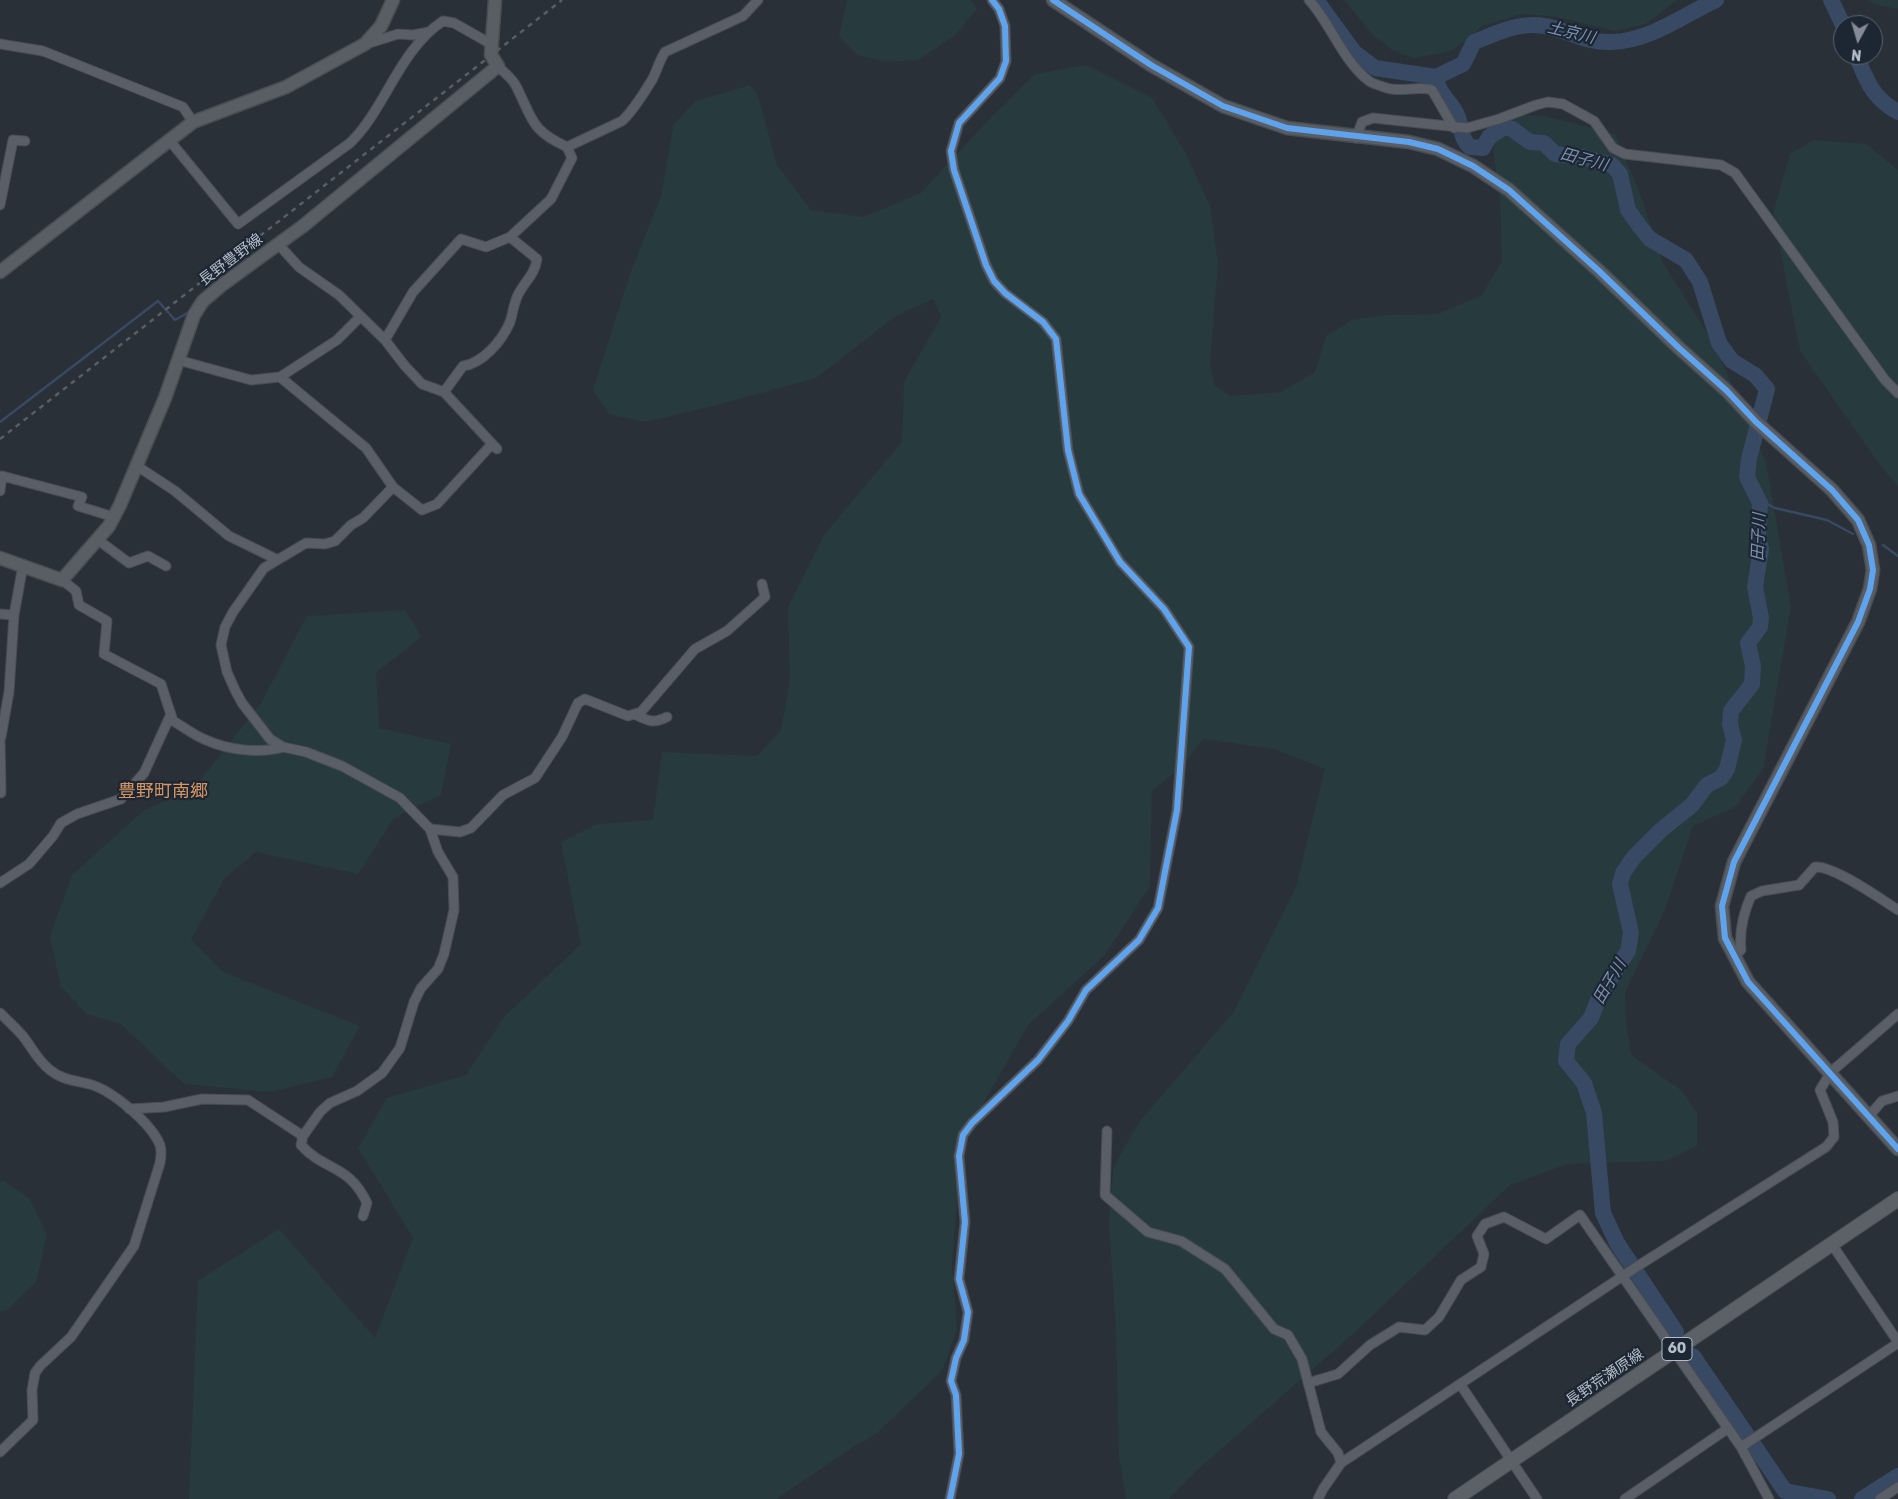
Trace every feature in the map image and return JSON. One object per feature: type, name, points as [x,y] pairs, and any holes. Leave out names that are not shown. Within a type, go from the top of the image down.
[{"type":"main road","name":"長野荒瀬原線","points":[[1455,1499],[1833,1246],[1898,1199]]},
{"type":"street","points":[[365,44],[381,26],[393,0]]},
{"type":"street","points":[[385,340],[413,292],[461,239],[486,246],[510,237],[551,199],[572,158],[567,147],[546,137],[529,117],[516,86],[491,55],[495,0]]},
{"type":"street","points":[[567,147],[622,121],[629,115],[649,83],[658,61],[665,52],[743,16],[758,0]]},
{"type":"street","points":[[950,1499],[958,1454],[956,1395],[951,1381],[956,1358],[964,1340],[968,1312],[959,1279],[965,1222],[959,1147],[963,1135],[972,1123],[1038,1060],[1068,1021],[1086,990],[1139,940],[1158,908],[1177,810],[1189,647],[1164,609],[1120,562],[1079,494],[1068,450],[1056,339],[1042,322],[1005,293],[994,281],[986,265],[954,170],[951,151],[959,123],[1000,78],[1006,61],[1005,26],[999,9],[992,0]]},
{"type":"street","points":[[1053,0],[1151,65],[1223,106],[1287,128],[1356,138],[1410,142],[1438,149],[1473,166],[1509,190],[1606,278],[1727,391],[1756,422],[1832,490],[1858,520],[1869,545],[1873,570],[1870,589],[1858,622],[1734,862],[1722,906],[1725,938],[1748,982],[1898,1149]]},
{"type":"street","points":[[1309,0],[1319,11],[1354,66],[1370,82],[1390,89],[1407,91],[1425,88],[1432,90],[1456,128]]},
{"type":"street","points":[[170,141],[238,224],[350,143],[361,132],[389,85],[429,32],[443,21],[454,23],[491,44]]},
{"type":"street","points":[[0,272],[193,122],[286,87],[365,44],[398,34],[413,35],[429,32]]},
{"type":"street","points":[[0,44],[43,51],[183,107],[193,122]]},
{"type":"street","name":"長野豊野線","points":[[62,580],[98,540],[114,516],[137,466],[194,315],[203,301],[222,285],[279,245],[498,66]]},
{"type":"street","points":[[1356,138],[1362,122],[1373,118],[1388,118],[1415,124],[1468,128],[1548,102],[1563,104],[1594,121],[1618,152],[1721,165],[1732,170],[1885,380],[1898,393]]},
{"type":"street","points":[[0,205],[13,140],[25,141]]},
{"type":"street","points":[[444,392],[463,366],[472,365],[490,352],[509,324],[518,294],[536,270],[537,259],[510,237]]},
{"type":"street","points":[[279,245],[299,268],[339,295],[385,340],[422,384],[444,392],[495,446],[438,504],[422,510],[393,487],[366,448],[280,377]]},
{"type":"street","points":[[178,360],[251,380],[280,377],[337,340],[360,317]]},
{"type":"street","points":[[137,466],[175,491],[229,536],[276,559]]},
{"type":"street","points":[[0,491],[2,476],[82,497],[78,506],[114,516]]},
{"type":"street","points":[[363,1216],[367,1203],[362,1192],[349,1175],[307,1152],[301,1145],[303,1136],[320,1112],[330,1103],[358,1091],[382,1072],[400,1048],[414,1002],[421,988],[438,969],[444,954],[452,919],[455,892],[453,877],[438,852],[430,829],[400,798],[381,786],[324,759],[283,747],[270,739],[242,704],[227,672],[221,645],[225,627],[233,612],[264,568],[276,559],[306,543],[325,544],[335,541],[351,525],[363,518],[393,487]]},
{"type":"street","points":[[98,540],[129,563],[148,556],[166,566]]},
{"type":"street","points":[[0,558],[62,580],[76,591],[79,605],[107,621],[104,654],[161,684],[173,721],[206,740],[233,748],[274,749],[283,747]]},
{"type":"street","points":[[1,793],[0,737],[9,692],[14,616],[24,565]]},
{"type":"street","points":[[430,829],[460,832],[471,828],[503,795],[534,778],[562,738],[578,703],[585,699],[628,716],[641,712],[695,649],[727,631],[765,597],[762,584]]},
{"type":"street","points":[[0,614],[14,616]]},
{"type":"street","points":[[0,883],[28,864],[53,836],[61,823],[77,814],[121,799],[144,773],[171,714]]},
{"type":"street","points":[[634,714],[651,722],[657,722],[667,716]]},
{"type":"street","points":[[1733,956],[1741,950],[1740,936],[1743,915],[1751,896],[1762,891],[1799,885],[1815,868],[1830,870],[1872,892],[1898,910]]},
{"type":"street","points":[[0,1013],[22,1035],[35,1057],[49,1070],[60,1077],[74,1082],[89,1084],[109,1094],[129,1109],[152,1133],[162,1150],[160,1164],[134,1246],[71,1337],[35,1373],[32,1390],[33,1420],[0,1452]]},
{"type":"street","points":[[1318,1499],[1341,1463],[1625,1274],[1826,1147],[1834,1137],[1833,1122],[1820,1090],[1830,1072],[1898,1014]]},
{"type":"street","points":[[1869,1116],[1882,1101],[1898,1096]]},
{"type":"street","points":[[129,1109],[164,1107],[202,1099],[248,1100],[303,1136]]},
{"type":"street","points":[[1107,1131],[1105,1195],[1148,1232],[1181,1241],[1226,1269],[1274,1329],[1288,1335],[1302,1360],[1321,1432],[1332,1444],[1341,1463]]},
{"type":"street","points":[[1308,1383],[1338,1374],[1370,1344],[1399,1327],[1425,1330],[1440,1317],[1461,1280],[1481,1267],[1484,1254],[1477,1236],[1485,1224],[1504,1216],[1546,1239],[1580,1215],[1625,1274],[1728,1429],[1743,1446],[1769,1499]]},
{"type":"street","points":[[1743,1446],[1898,1342],[1833,1246]]},
{"type":"street","points":[[1460,1384],[1537,1499]]},
{"type":"street","points":[[1625,1499],[1728,1429]]},
{"type":"street","points":[[1880,1499],[1898,1487]]},
{"type":"green space","points":[[847,0],[971,0],[977,9],[955,35],[918,60],[885,62],[858,55],[839,36]]},
{"type":"green space","points":[[1344,0],[1677,0],[1646,24],[1615,31],[1557,17],[1523,14],[1482,26],[1465,42],[1448,52],[1413,58],[1392,50],[1373,35]]},
{"type":"green space","points":[[1867,0],[1898,0],[1898,9],[1877,5]]},
{"type":"green space","points":[[1086,65],[1152,98],[1186,154],[1210,206],[1218,264],[1210,364],[1214,385],[1230,396],[1281,392],[1315,372],[1326,336],[1352,320],[1385,315],[1438,314],[1482,295],[1502,261],[1500,198],[1493,150],[1496,114],[1544,116],[1615,134],[1641,196],[1663,263],[1713,342],[1766,462],[1791,607],[1763,769],[1735,807],[1693,826],[1664,912],[1625,992],[1626,1020],[1631,1055],[1681,1090],[1697,1113],[1697,1146],[1665,1161],[1567,1164],[1510,1185],[1353,1334],[1196,1471],[1168,1499],[1126,1499],[1119,1457],[1116,1329],[1109,1225],[1113,1168],[1139,1122],[1233,1013],[1296,887],[1325,769],[1275,749],[1203,739],[1183,766],[1152,791],[1150,886],[1104,956],[1028,1025],[973,1122],[959,1174],[952,1264],[957,1330],[942,1371],[876,1434],[853,1447],[776,1499],[189,1499],[198,1281],[279,1229],[375,1338],[413,1238],[358,1148],[387,1098],[466,1075],[504,1017],[581,944],[561,842],[597,824],[653,820],[662,752],[757,756],[781,730],[790,680],[788,607],[824,535],[902,442],[904,382],[941,317],[933,299],[896,316],[816,378],[646,422],[609,414],[593,390],[630,274],[661,196],[674,124],[696,101],[750,85],[757,93],[777,165],[811,210],[863,217],[921,193],[992,116],[1035,74]]},
{"type":"green space","points":[[1814,140],[1866,144],[1898,170],[1898,487],[1880,465],[1800,351],[1773,213],[1790,154]]},
{"type":"green space","points":[[405,610],[421,637],[376,673],[379,728],[451,744],[441,795],[394,818],[358,874],[256,852],[225,878],[191,939],[223,972],[360,1026],[332,1077],[270,1092],[184,1084],[121,1024],[87,1014],[61,987],[50,936],[72,875],[143,811],[195,787],[261,703],[307,616]]},
{"type":"green space","points":[[4,1181],[30,1199],[47,1235],[36,1282],[7,1310],[0,1312],[0,1182]]},
{"type":"waterway","name":"田子川","points":[[1316,0],[1354,52],[1375,68],[1436,77]]},
{"type":"waterway","name":"土京川","points":[[1436,77],[1463,64],[1474,42],[1508,29],[1535,25],[1602,42],[1625,41],[1665,27],[1716,0]]},
{"type":"waterway","name":"土京川","points":[[1831,0],[1838,15]]},
{"type":"waterway","name":"土京川","points":[[1860,65],[1876,95],[1889,107],[1898,112]]},
{"type":"waterway","name":"田子川","points":[[1436,77],[1439,88],[1459,119],[1464,139],[1470,147],[1483,148],[1489,137],[1504,127],[1512,129],[1530,142],[1544,143],[1555,154],[1582,157],[1612,165],[1620,174],[1628,210],[1640,227],[1650,239],[1686,260],[1700,282],[1719,343],[1732,361],[1755,375],[1767,389],[1749,459],[1747,477],[1760,503],[1758,537],[1761,549],[1755,587],[1761,618],[1760,627],[1748,643],[1753,666],[1752,684],[1731,711],[1730,724],[1734,740],[1727,769],[1721,778],[1707,785],[1692,805],[1661,830],[1634,857],[1623,873],[1620,884],[1631,933],[1628,951],[1600,995],[1591,1018],[1568,1044],[1566,1061],[1584,1083],[1594,1113],[1603,1213],[1617,1243],[1676,1332]]},
{"type":"waterway","points":[[0,422],[158,301],[175,320],[191,311]]},
{"type":"waterway","points":[[1758,499],[1775,508],[1827,520],[1853,534]]},
{"type":"waterway","points":[[1883,545],[1898,556]]},
{"type":"waterway","points":[[1693,1356],[1785,1491],[1828,1499]]},
{"type":"waterway","points":[[1862,1499],[1898,1476]]},
{"type":"railway","points":[[0,439],[562,0]]},
{"type":"cycle path","points":[[950,1499],[959,1454],[956,1395],[951,1381],[956,1358],[964,1340],[968,1312],[959,1279],[965,1222],[959,1156],[963,1135],[972,1123],[1038,1060],[1068,1021],[1086,990],[1139,940],[1158,908],[1177,810],[1189,647],[1164,609],[1120,562],[1079,494],[1068,450],[1056,339],[1043,322],[1005,293],[994,281],[986,265],[954,170],[951,151],[959,123],[1000,78],[1006,61],[1005,26],[999,9],[992,0]]},
{"type":"cycle path","points":[[1053,0],[1151,65],[1223,106],[1287,128],[1409,142],[1438,149],[1473,166],[1509,190],[1599,271],[1727,391],[1756,422],[1832,490],[1858,520],[1869,545],[1873,570],[1870,589],[1858,622],[1734,862],[1722,906],[1725,938],[1748,982],[1898,1149]]},
{"type":"district","name":"豊野町南郷","points":[[163,792]]}]
